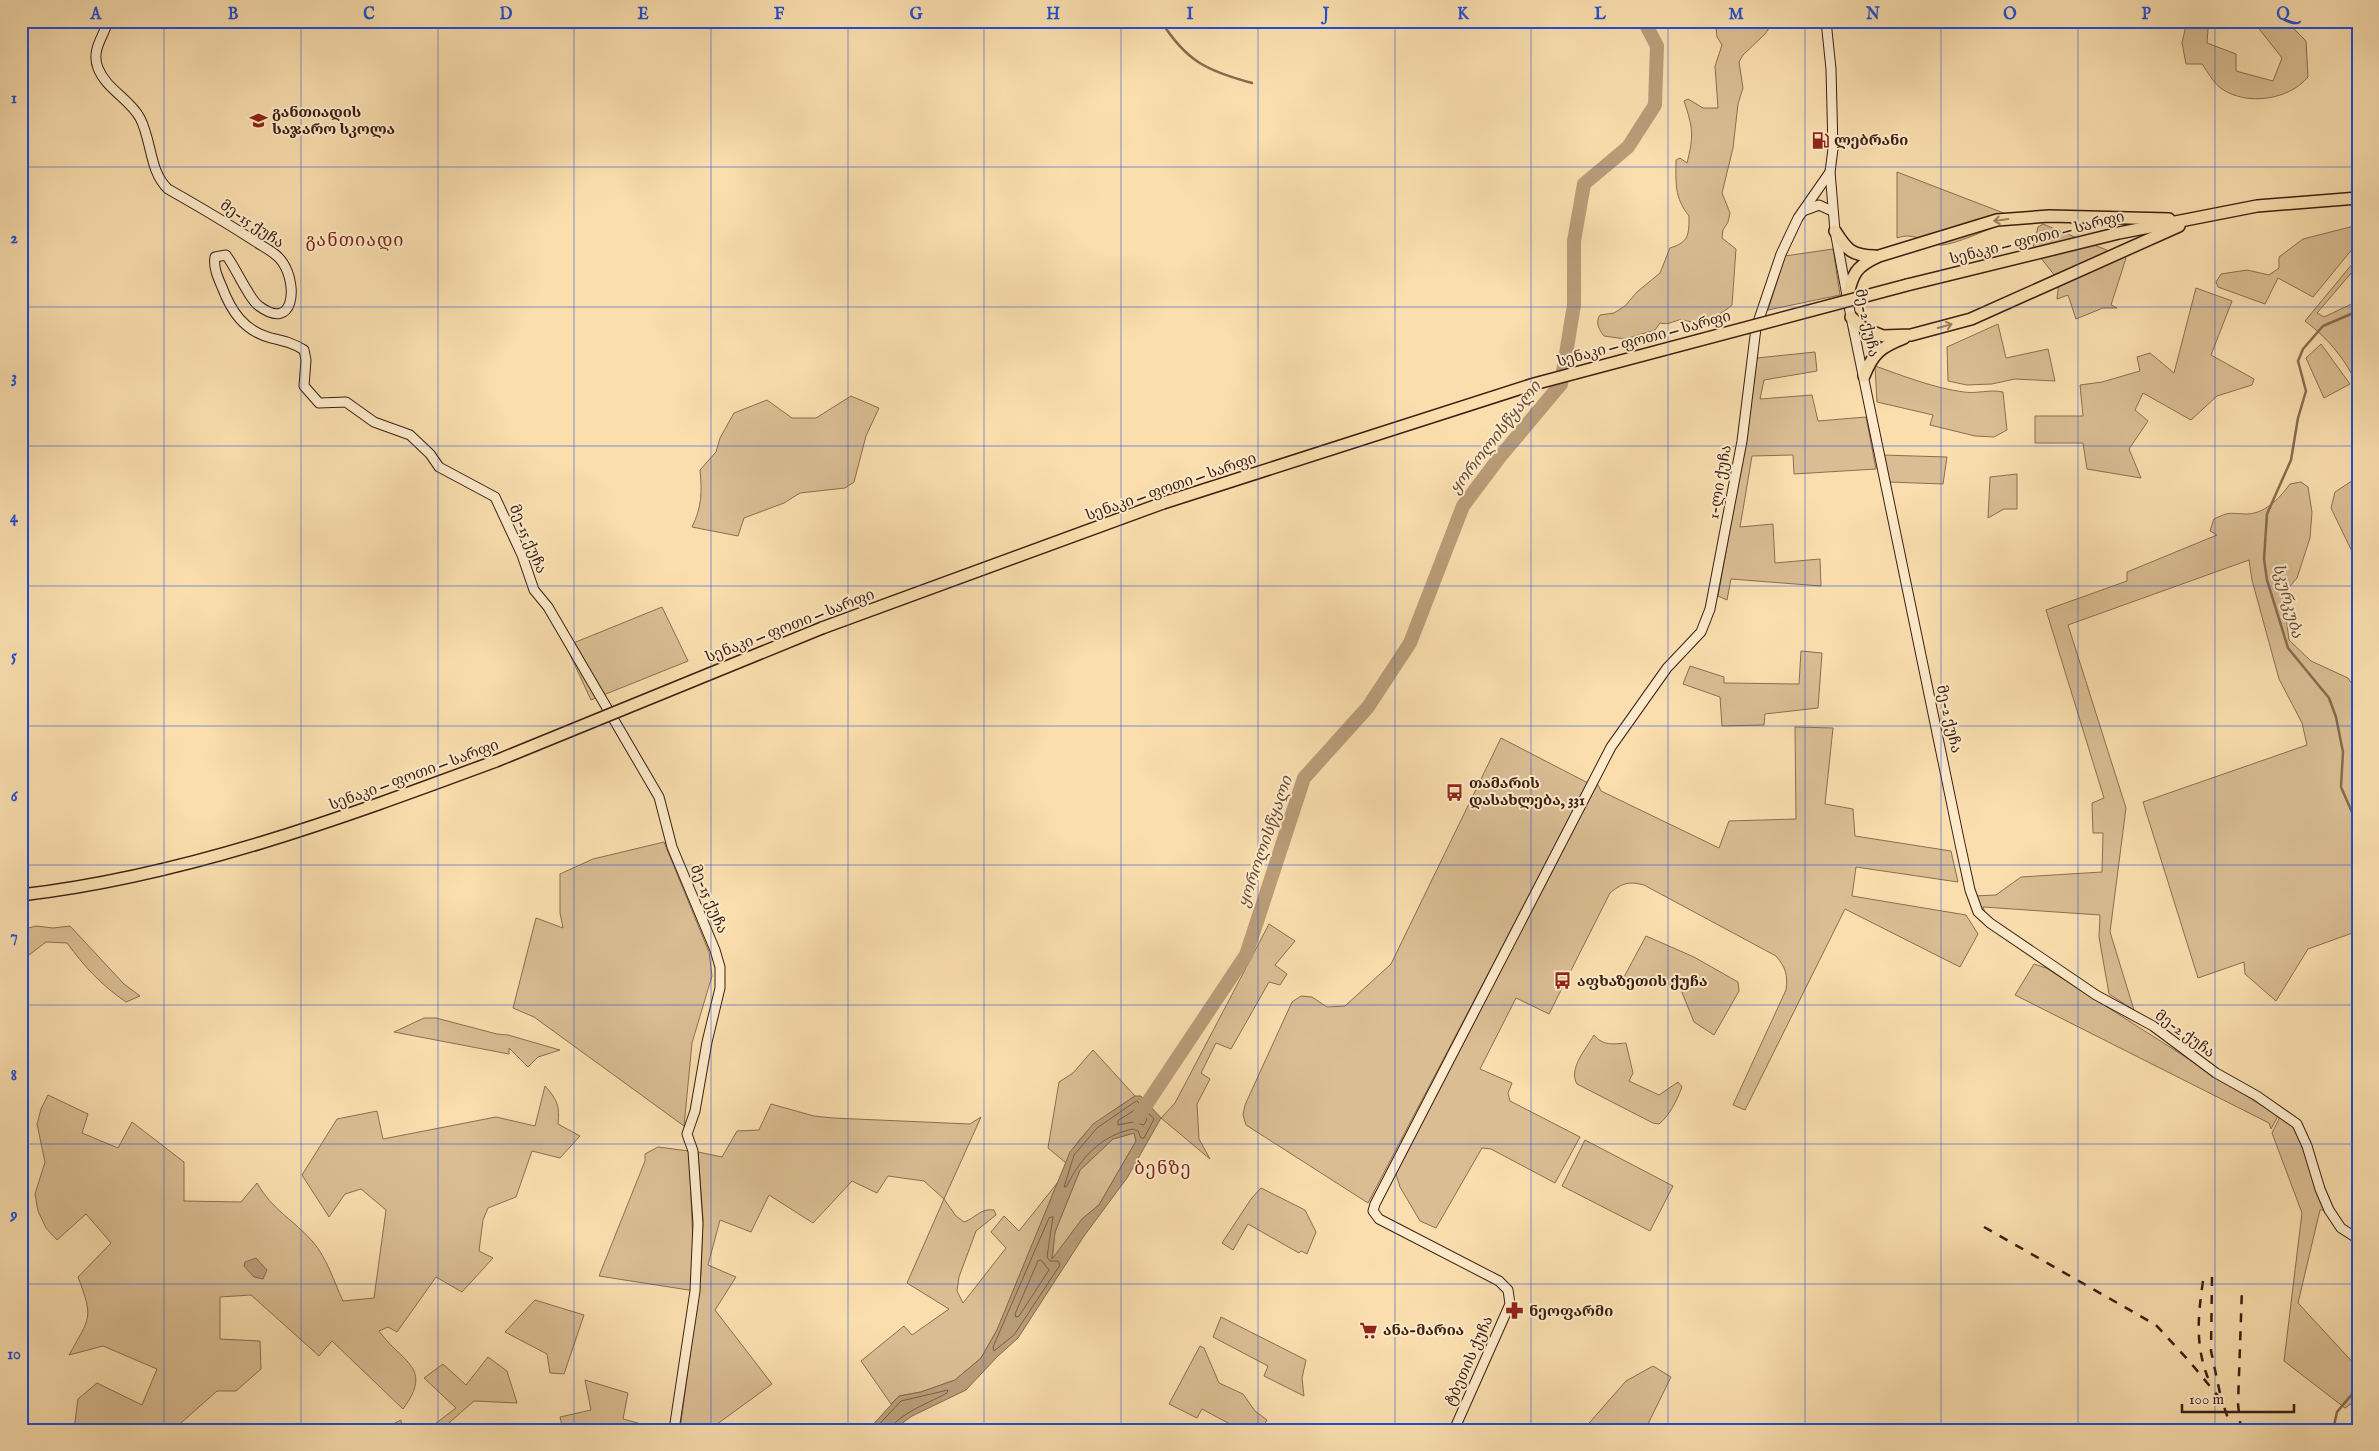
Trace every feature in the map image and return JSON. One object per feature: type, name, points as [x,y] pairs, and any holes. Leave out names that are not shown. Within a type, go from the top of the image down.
[{"type":"highway","name":"სენაკი — ფოთი — სარფი","points":[[23,895],[182,865],[354,814],[496,762],[822,628],[1163,504],[1534,384],[1907,285],[2119,233],[2257,206],[2355,198]]},
{"type":"highway","points":[[1847,299],[1851,279],[1862,264],[1879,256],[1997,220],[2049,216],[2199,218]]},
{"type":"highway","points":[[1864,376],[1870,360],[1884,346],[1911,335],[1971,319],[2199,218]]},
{"type":"highway","points":[[1835,231],[1845,247],[1859,256],[1879,256]]},
{"type":"highway","points":[[1850,317],[1863,328],[1883,336],[1911,335]]},
{"type":"street","name":"მე-15 ქუჩა","points":[[108,21],[95,53],[98,68],[108,84],[139,116],[162,183],[168,189],[221,218],[272,252],[283,262],[292,292],[292,300],[288,308],[280,312],[270,313],[257,304],[236,268],[226,256],[215,257],[214,262],[219,280],[234,314],[256,332],[293,343],[304,350],[306,360],[304,386],[315,400],[327,404],[346,402],[374,422],[404,431],[430,454],[439,467],[495,497],[522,555],[534,590],[548,607],[658,797],[672,847],[715,950],[720,967],[720,988],[707,1042],[695,1111],[687,1134],[693,1151],[698,1224],[694,1303],[674,1430]]},
{"type":"street","name":"მე-2 ქუჩა","points":[[1826,21],[1832,78],[1833,149],[1830,172],[1835,231],[1850,317],[1864,376],[1960,844],[1970,890],[1978,912],[2017,943],[2096,994],[2153,1026],[2216,1073],[2289,1117],[2300,1130],[2329,1210],[2341,1228],[2358,1239]]},
{"type":"street","name":"1-ლი ქუჩა","points":[[1510,1304],[1508,1290],[1500,1281],[1382,1220],[1373,1211],[1594,777],[1632,714],[1667,668],[1701,632],[1710,609],[1742,441],[1756,328],[1781,254],[1802,211],[1830,172]]},
{"type":"street","points":[[1802,211],[1820,205],[1832,211]]},
{"type":"street","name":"ტბეთის ქუჩა","points":[[1454,1430],[1510,1304]]},
{"type":"shaded area","points":[[1715,21],[1774,21],[1765,34],[1743,55],[1739,62],[1743,88],[1738,104],[1733,148],[1722,193],[1730,213],[1722,238],[1736,249],[1732,305],[1720,314],[1701,321],[1679,320],[1660,323],[1655,330],[1625,339],[1604,336],[1598,326],[1600,315],[1614,313],[1625,306],[1637,292],[1660,273],[1670,248],[1681,243],[1687,237],[1689,216],[1678,196],[1676,160],[1680,158],[1687,163],[1691,145],[1691,125],[1684,101],[1688,99],[1703,108],[1718,108],[1715,66],[1722,45],[1717,37]]},
{"type":"shaded area","points":[[2187,21],[2213,21],[2208,29],[2207,43],[2236,54],[2236,71],[2273,81],[2282,58],[2253,21],[2286,21],[2306,41],[2308,77],[2290,91],[2267,98],[2243,98],[2232,94],[2216,84],[2202,64],[2186,64],[2182,43]]},
{"type":"shaded area","points":[[1897,172],[2014,217],[1978,234],[1949,244],[1930,243],[1910,236],[1897,238]]},
{"type":"shaded area","points":[[2043,224],[2126,258],[2111,305],[2117,308],[2103,308],[2076,319],[2068,295],[2057,299],[2059,281],[2033,248],[2038,227]]},
{"type":"shaded area","points":[[2358,225],[2358,242],[2313,297],[2278,278],[2265,304],[2218,287],[2216,282],[2221,274],[2247,270],[2269,275],[2279,268],[2279,257],[2303,239]]},
{"type":"shaded area","points":[[1833,249],[1840,295],[1768,310],[1785,256]]},
{"type":"shaded area","points":[[2358,257],[2358,265],[2317,313],[2324,317],[2358,301],[2358,386],[2336,350],[2305,321]]},
{"type":"shaded area","points":[[2196,288],[2232,301],[2211,355],[2254,379],[2252,385],[2217,396],[2191,420],[2143,393],[2135,410],[2148,421],[2129,449],[2141,478],[2087,469],[2083,443],[2035,443],[2035,416],[2083,416],[2080,385],[2102,382],[2140,371],[2137,357],[2150,353],[2174,373]]},
{"type":"shaded area","points":[[1998,324],[2006,358],[2048,349],[2055,381],[2015,379],[1992,384],[1967,385],[1948,381],[1947,347]]},
{"type":"shaded area","points":[[2321,344],[2350,384],[2324,398],[2306,358]]},
{"type":"shaded area","points":[[1815,352],[1817,371],[1764,380],[1760,399],[1812,395],[1818,421],[1866,417],[1876,469],[1794,474],[1793,455],[1752,456],[1740,527],[1773,524],[1775,563],[1820,559],[1821,586],[1731,579],[1727,600],[1718,596],[1746,441],[1757,358]]},
{"type":"shaded area","points":[[1875,366],[1941,388],[1969,392],[2003,392],[2007,430],[1994,437],[1975,436],[1930,425],[1933,415],[1877,402]]},
{"type":"shaded area","points":[[851,396],[879,408],[866,436],[854,482],[845,488],[800,493],[784,503],[744,518],[738,536],[692,527],[701,499],[700,470],[716,452],[720,438],[734,413],[767,400],[792,418],[816,418]]},
{"type":"shaded area","points":[[1882,455],[1947,457],[1943,484],[1889,482]]},
{"type":"shaded area","points":[[2017,474],[2017,509],[2004,509],[1988,518],[1990,477]]},
{"type":"shaded area","points":[[2358,477],[2358,564],[2331,508],[2335,492]]},
{"type":"shaded area","points":[[2301,482],[2308,487],[2312,512],[2310,538],[2297,578],[2283,594],[2289,640],[2311,661],[2348,678],[2358,693],[2358,931],[2308,949],[2276,1001],[2245,974],[2244,962],[2198,978],[2143,802],[2307,745],[2302,723],[2279,679],[2252,580],[2249,560],[2068,625],[2126,808],[2110,932],[2134,1010],[2109,994],[2099,937],[2100,915],[1983,907],[1986,915],[1980,911],[1974,896],[1996,895],[2021,877],[2102,872],[2103,833],[2093,833],[2092,803],[2104,798],[2046,610],[2127,581],[2127,572],[2217,535],[2210,531],[2214,519],[2229,514],[2251,514],[2258,512],[2276,500],[2290,484]]},
{"type":"shaded area","points":[[662,607],[688,661],[591,700],[566,646]]},
{"type":"shaded area","points":[[1801,651],[1822,653],[1818,708],[1765,714],[1764,725],[1722,726],[1720,697],[1683,684],[1690,666],[1724,677],[1724,683],[1799,684]]},
{"type":"shaded area","points":[[1795,727],[1833,728],[1825,804],[1853,809],[1855,836],[1951,851],[1958,882],[1856,867],[1852,896],[1966,915],[1978,934],[1960,967],[1845,909],[1745,1110],[1733,1105],[1786,990],[1786,972],[1782,964],[1776,956],[1644,885],[1630,883],[1622,885],[1610,893],[1549,1014],[1516,998],[1480,1069],[1512,1083],[1508,1093],[1510,1101],[1580,1137],[1555,1183],[1491,1149],[1482,1148],[1436,1228],[1420,1221],[1400,1187],[1394,1168],[1594,777],[1601,791],[1719,848],[1729,821],[1796,819]]},
{"type":"shaded area","points":[[1501,738],[1588,783],[1368,1203],[1246,1125],[1243,1115],[1245,1105],[1292,1002],[1301,996],[1312,997],[1327,1007],[1345,1006],[1391,964]]},
{"type":"shaded area","points":[[664,842],[709,952],[712,976],[692,1043],[684,1126],[534,1017],[513,1008],[536,918],[563,928],[560,913],[560,874],[593,859]]},
{"type":"shaded area","points":[[1269,924],[1295,941],[1275,965],[1287,974],[1280,985],[1269,982],[1231,1049],[1216,1043],[1201,1073],[1210,1079],[1197,1104],[1199,1139],[1210,1159],[1161,1118],[1175,1103]]},
{"type":"shaded area","points":[[36,926],[53,928],[70,926],[124,984],[140,996],[126,1002],[117,996],[94,975],[67,943],[46,942],[29,955],[21,958],[21,930]]},
{"type":"shaded area","points":[[1646,936],[1694,957],[1738,982],[1739,991],[1714,1035],[1694,1022],[1681,990],[1652,976],[1635,986],[1624,982],[1624,977]]},
{"type":"shaded area","points":[[2034,964],[2046,968],[2278,1116],[2271,1129],[2269,1123],[2015,995]]},
{"type":"shaded area","points":[[424,1018],[436,1018],[497,1034],[508,1035],[560,1050],[538,1057],[528,1067],[509,1048],[509,1054],[394,1032]]},
{"type":"shaded area","points":[[1594,1035],[1605,1043],[1626,1043],[1633,1073],[1629,1081],[1659,1095],[1678,1082],[1682,1087],[1670,1112],[1659,1124],[1653,1123],[1577,1084],[1575,1078],[1576,1066]]},
{"type":"shaded area","points":[[1093,1050],[1135,1096],[1086,1132],[1071,1152],[1066,1163],[1048,1148],[1059,1082],[1073,1073]]},
{"type":"shaded area","points":[[545,1086],[557,1103],[558,1124],[580,1136],[560,1158],[532,1151],[516,1197],[488,1208],[483,1220],[479,1251],[493,1258],[462,1292],[436,1277],[397,1332],[388,1327],[379,1331],[411,1366],[415,1374],[416,1384],[412,1395],[403,1409],[332,1341],[319,1356],[251,1295],[220,1297],[220,1339],[260,1341],[261,1369],[236,1391],[217,1391],[173,1430],[74,1430],[78,1399],[97,1383],[142,1405],[157,1369],[103,1346],[69,1355],[82,1333],[88,1310],[78,1277],[111,1243],[86,1214],[57,1240],[46,1228],[38,1211],[35,1194],[45,1162],[37,1124],[41,1109],[48,1095],[88,1114],[82,1133],[118,1148],[132,1122],[184,1162],[184,1201],[241,1202],[257,1183],[269,1201],[306,1234],[318,1248],[343,1301],[374,1298],[386,1210],[361,1189],[345,1194],[329,1217],[302,1175],[337,1119],[377,1111],[383,1139],[496,1117],[535,1126]]},
{"type":"shaded area","points":[[771,1104],[814,1116],[833,1118],[970,1124],[981,1117],[944,1199],[924,1181],[888,1176],[877,1193],[852,1181],[813,1223],[769,1195],[751,1232],[720,1220],[708,1265],[736,1277],[715,1310],[772,1384],[709,1430],[680,1430],[701,1273],[703,1219],[698,1152],[722,1157],[737,1131],[759,1130]]},
{"type":"shaded area","points":[[2282,1113],[2297,1124],[2329,1210],[2320,1210],[2298,1303],[2358,1368],[2358,1399],[2345,1408],[2284,1361],[2302,1213],[2272,1133]]},
{"type":"shaded area","points":[[1134,1133],[1136,1141],[1099,1205],[1082,1219],[1052,1260],[1055,1232],[1080,1170],[1113,1139]]},
{"type":"shaded area","points":[[1585,1140],[1673,1186],[1650,1231],[1562,1186]]},
{"type":"shaded area","points":[[658,1147],[689,1151],[695,1291],[599,1276],[645,1161],[645,1154]]},
{"type":"shaded area","points":[[1058,1182],[997,1330],[981,1358],[955,1380],[921,1392],[899,1396],[891,1404],[861,1361],[904,1326],[912,1335],[949,1309],[907,1283],[944,1199],[956,1216],[964,1222],[985,1210],[994,1210],[996,1215],[976,1231],[959,1277],[957,1291],[963,1303],[1006,1248],[991,1232],[1004,1216],[1019,1231]]},
{"type":"shaded area","points":[[1261,1188],[1305,1210],[1316,1232],[1307,1254],[1301,1251],[1299,1253],[1248,1224],[1233,1250],[1222,1243],[1251,1199]]},
{"type":"shaded area","points":[[535,1300],[584,1315],[564,1374],[550,1373],[547,1354],[505,1332]]},
{"type":"shaded area","points":[[1221,1317],[1306,1360],[1302,1378],[1304,1396],[1264,1376],[1268,1366],[1213,1337]]},
{"type":"shaded area","points":[[1200,1346],[1204,1348],[1219,1383],[1243,1394],[1255,1411],[1267,1420],[1261,1430],[1241,1430],[1202,1409],[1197,1418],[1169,1404]]},
{"type":"shaded area","points":[[488,1357],[507,1371],[517,1403],[474,1401],[450,1422],[446,1430],[427,1430],[456,1408],[424,1378],[443,1364],[466,1385]]},
{"type":"shaded area","points":[[1653,1366],[1671,1377],[1645,1430],[1583,1430],[1626,1381]]},
{"type":"shaded area","points":[[585,1380],[628,1393],[623,1419],[663,1430],[563,1430],[560,1417],[591,1410]]},
{"type":"shaded area","points":[[401,1420],[402,1430],[381,1430]]},
{"type":"water","points":[[1135,1096],[1141,1096],[1161,1118],[1127,1178],[1084,1236],[1018,1338],[966,1390],[912,1416],[893,1430],[868,1430],[899,1396],[921,1392],[955,1380],[981,1358],[997,1330],[1070,1152],[1093,1124]],"holes":[[[1134,1133],[1136,1141],[1099,1205],[1082,1219],[1052,1259],[1055,1232],[1080,1170],[1113,1139]]]},
{"type":"water","points":[[256,1258],[267,1270],[263,1279],[254,1277],[244,1266],[245,1262]]},
{"type":"waterway","points":[[1161,21],[1179,46],[1199,62],[1222,74],[1252,83]]},
{"type":"waterway","name":"ყოროლისწყალი","points":[[1138,1117],[1246,955],[1304,778],[1368,707],[1410,643],[1463,506],[1499,458],[1561,384],[1574,305],[1574,241],[1584,184],[1628,147],[1655,105],[1657,46],[1644,21]]},
{"type":"waterway","name":"სკურკუბა","points":[[2358,311],[2323,326],[2303,349],[2298,361],[2306,391],[2298,418],[2291,460],[2267,514],[2264,559],[2267,580],[2288,648],[2329,698],[2336,717],[2343,752],[2341,787],[2358,826]]},
{"type":"waterway","name":"სკურკუბა","points":[[2333,1430],[2337,1412],[2358,1387]]},
{"type":"railway","points":[[1984,1227],[2156,1325],[2222,1401],[2232,1430]]},
{"type":"railway","points":[[2212,1277],[2211,1351],[2221,1398]]},
{"type":"railway","points":[[2203,1281],[2199,1342],[2208,1378]]},
{"type":"railway","points":[[2241,1430],[2238,1404],[2242,1288]]},
{"type":"place","name":"განთიადის საჯარო სკოლა","points":[[258,121]]},
{"type":"place","name":"ლებრანი","points":[[1820,140]]},
{"type":"place","name":"თამარის დასახლება, 331","points":[[1455,792]]},
{"type":"place","name":"აფხაზეთის ქუჩა","points":[[1563,981]]},
{"type":"place","name":"ნეოფარმი","points":[[1515,1311]]},
{"type":"place","name":"ანა-მარია","points":[[1369,1330]]},
{"type":"district","name":"განთიადი","points":[[355,241]]},
{"type":"district","name":"ბენზე","points":[[1163,1169]]}]
